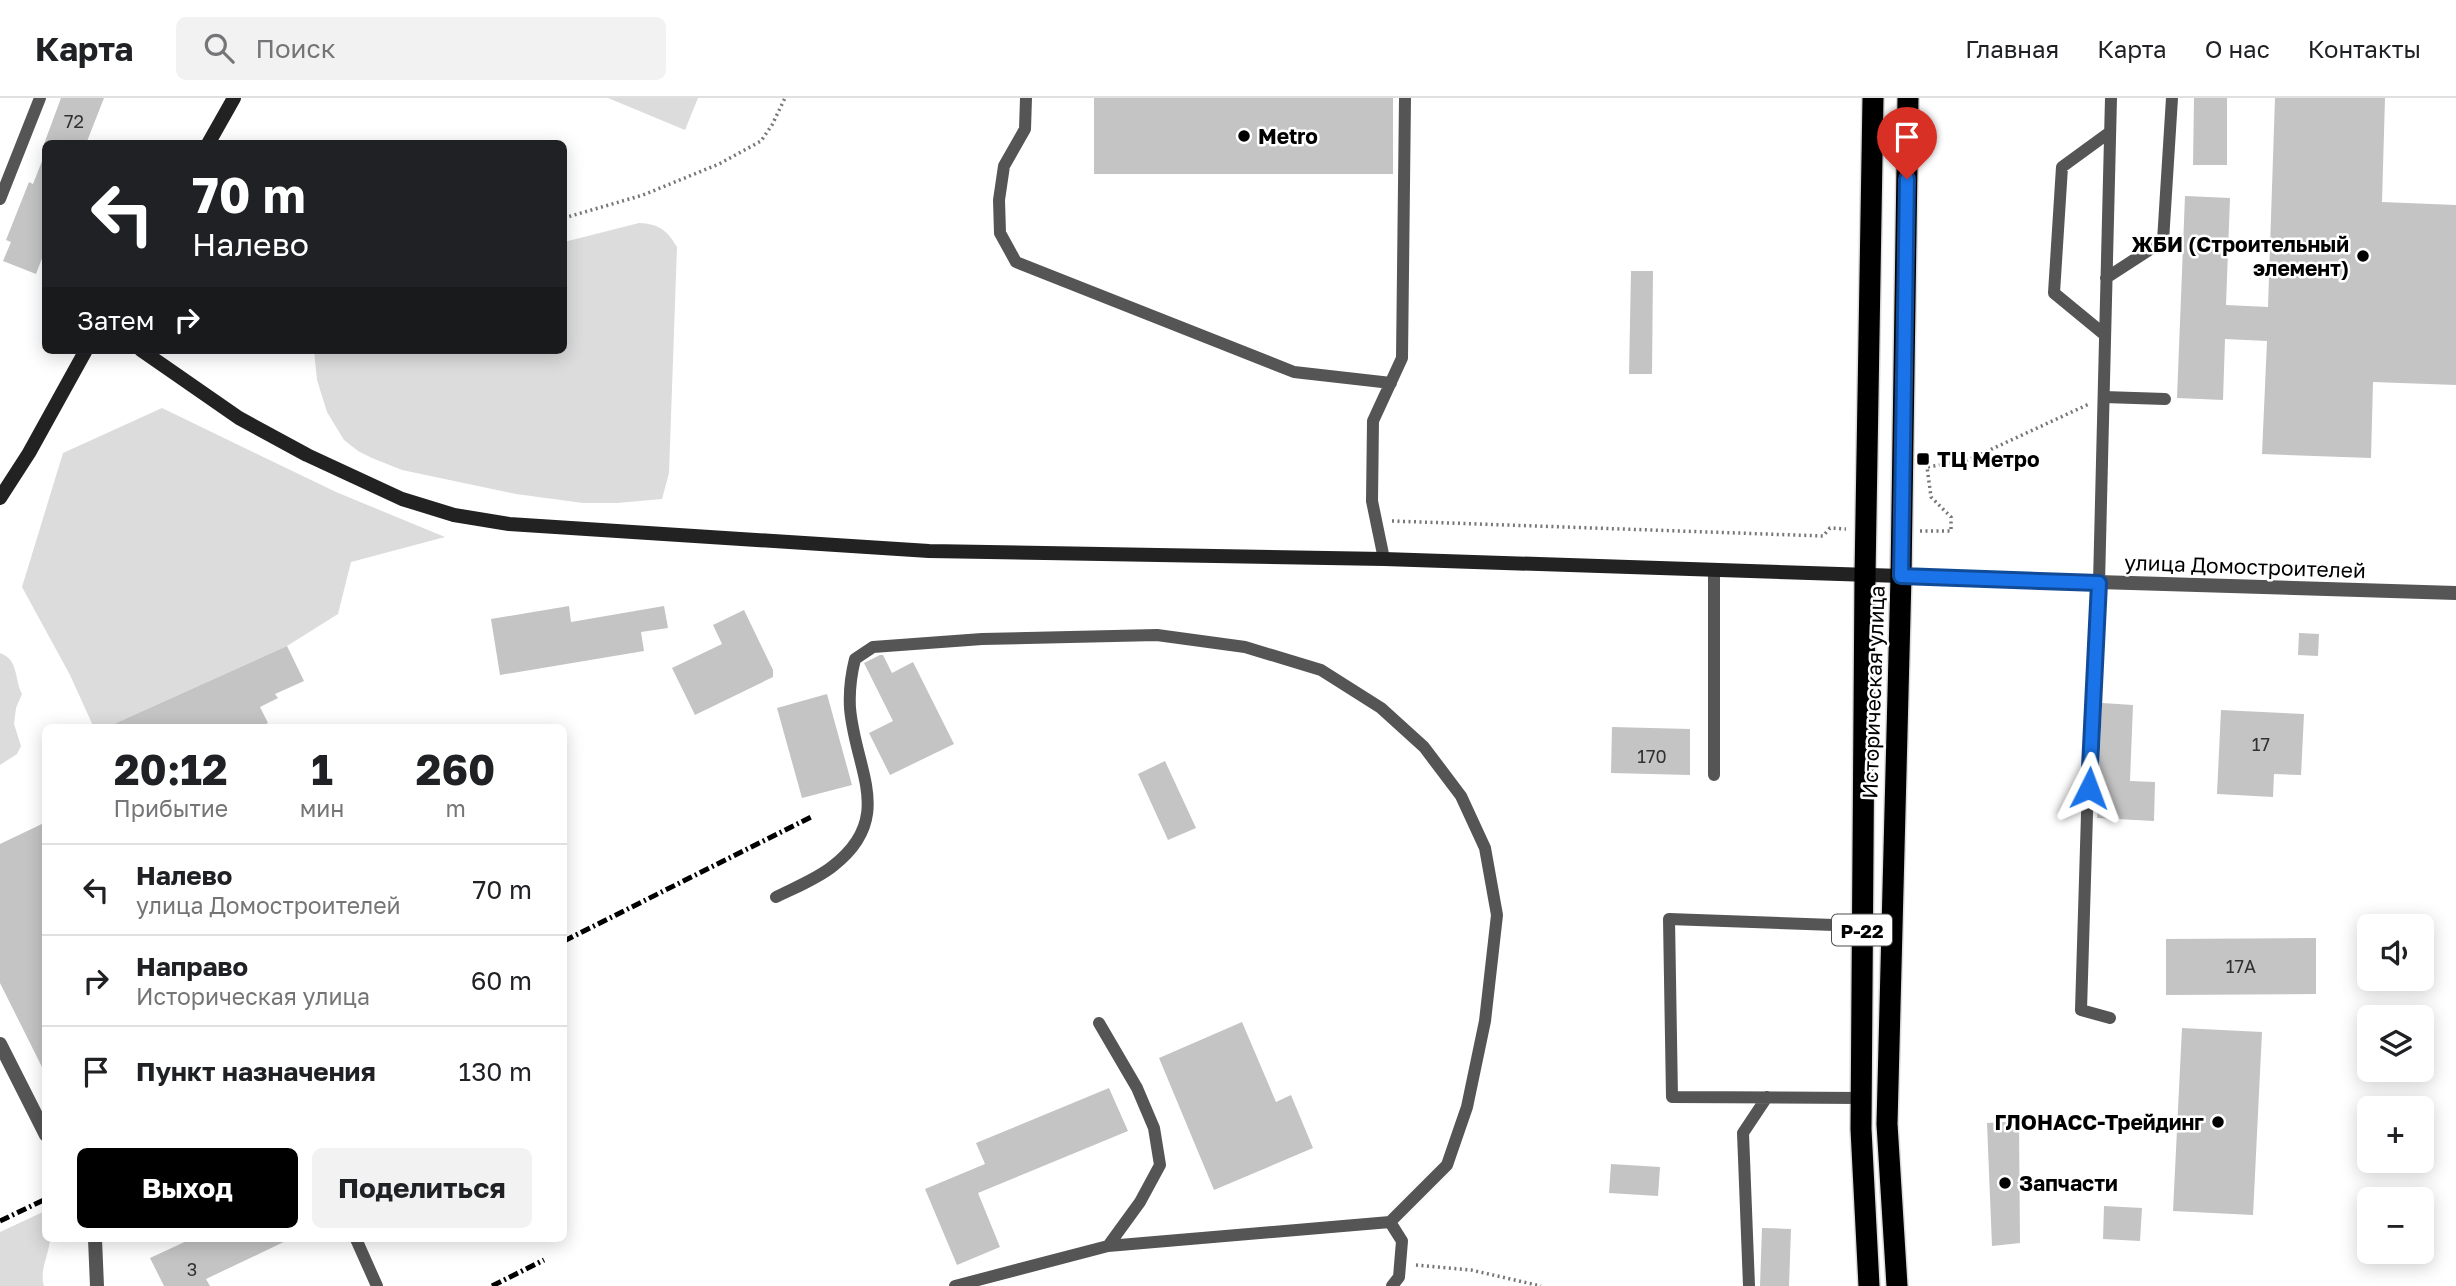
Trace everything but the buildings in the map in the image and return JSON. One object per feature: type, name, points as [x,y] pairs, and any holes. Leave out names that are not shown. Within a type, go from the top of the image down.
[{"type":"highway","name":"Историческая улица","points":[[1869,1286],[1861,1098],[1865,530],[1873,98]]},
{"type":"highway","name":"Историческая улица","points":[[1897,1286],[1887,1124],[1902,531],[1908,98]]},
{"type":"main road","points":[[210,140],[234,98]]},
{"type":"main road","points":[[0,498],[29,453],[84,354]]},
{"type":"main road","name":"улица Домостроителей","points":[[147,354],[239,418],[307,455],[402,499],[495,522],[929,551],[1384,559],[1901,576]]},
{"type":"street","name":"улица Домостроителей","points":[[1901,576],[2456,593]]},
{"type":"street","points":[[0,1044],[42,1127]]},
{"type":"street","points":[[94,1242],[97,1286]]},
{"type":"lane","points":[[0,198],[40,98]]},
{"type":"lane","points":[[1026,98],[1025,129],[1003,166],[999,200],[1000,233],[1016,262],[1294,372],[1391,383]]},
{"type":"lane","points":[[1384,559],[1372,501],[1373,421],[1402,358],[1405,98]]},
{"type":"lane","points":[[2110,98],[2099,583],[2081,1010],[2110,1018]]},
{"type":"lane","points":[[2106,278],[2163,241],[2172,98]]},
{"type":"lane","points":[[2105,334],[2054,293],[2062,167],[2110,132]]},
{"type":"lane","points":[[2104,397],[2165,399]]},
{"type":"lane","points":[[1714,570],[1714,775]]},
{"type":"lane","points":[[776,897],[832,867],[856,845],[866,825],[869,803],[850,708],[850,680],[855,659],[873,647],[982,639],[1157,635],[1245,647],[1321,670],[1389,716],[1424,747],[1461,796],[1485,848],[1497,915],[1485,1021],[1467,1107],[1447,1166],[1390,1222],[1108,1245],[955,1286]]},
{"type":"lane","points":[[1861,1098],[1672,1097],[1669,919],[1862,926]]},
{"type":"lane","points":[[1099,1023],[1141,1098],[1154,1128],[1160,1166],[1139,1202],[1108,1245]]},
{"type":"lane","points":[[1749,1286],[1743,1133],[1767,1097]]},
{"type":"lane","points":[[1390,1222],[1402,1241],[1399,1278],[1392,1286]]},
{"type":"lane","points":[[357,1242],[377,1286]]},
{"type":"path","points":[[567,217],[643,195],[730,159],[761,141],[785,98]]},
{"type":"path","points":[[1902,531],[1951,531],[1951,517],[1931,497],[1927,467],[1966,461],[2104,397]]},
{"type":"path","points":[[1376,521],[1823,536],[1830,528],[1865,530]]},
{"type":"path","points":[[1400,1264],[1471,1270],[1541,1286]]},
{"type":"shaded area","points":[[608,98],[698,98],[685,130]]},
{"type":"shaded area","points":[[639,223],[662,229],[677,247],[669,473],[662,499],[583,503],[516,494],[402,470],[358,451],[344,440],[327,412],[317,380],[314,354],[567,354],[567,241]]},
{"type":"shaded area","points":[[162,408],[336,492],[445,537],[351,562],[338,614],[287,646],[114,724],[92,724],[70,675],[22,587],[63,453]]},
{"type":"shaded area","points":[[0,653],[13,665],[22,694],[16,708],[14,724],[21,746],[17,754],[0,765]]},
{"type":"shaded area","points":[[42,1212],[42,1242],[49,1242],[43,1275],[44,1286],[0,1286],[0,1232]]},
{"type":"railway","points":[[567,939],[811,817]]},
{"type":"railway","points":[[0,1221],[42,1201]]},
{"type":"railway","points":[[492,1286],[544,1260]]},
{"type":"place","name":"Metro","points":[[1244,136]]},
{"type":"place","name":"ЖБИ (Строительный элемент)","points":[[2363,256]]},
{"type":"place","name":"ТЦ Метро","points":[[1923,459]]},
{"type":"place","name":"ГЛОНАСС-Трейдинг","points":[[2218,1122]]},
{"type":"place","name":"Запчасти","points":[[2005,1183]]},
{"type":"route","points":[[1907,179],[1901,576],[2099,583],[2089,788]]}]
